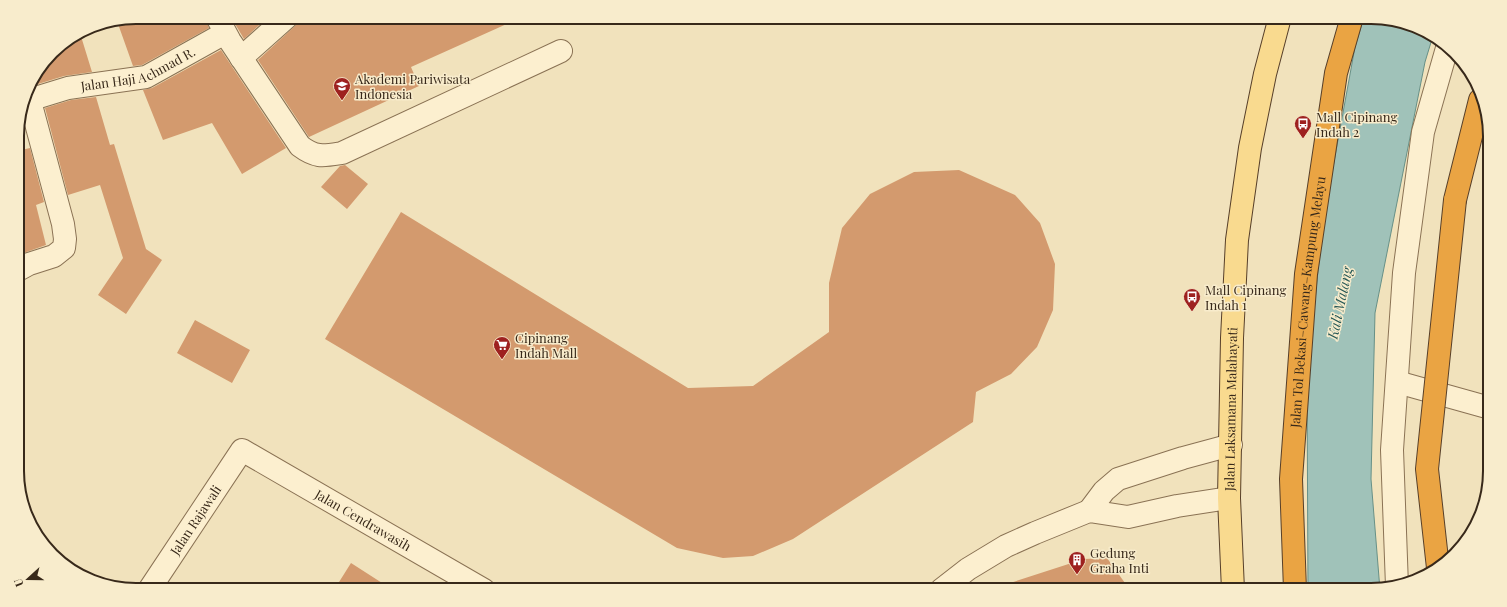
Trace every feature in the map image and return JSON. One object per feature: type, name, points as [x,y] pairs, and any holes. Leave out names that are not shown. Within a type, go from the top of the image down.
[{"type":"highway","name":"Jalan Tol Bekasi–Cawang–Kampung Melayu","points":[[1295,583],[1290,479],[1306,274],[1336,73],[1350,24]]},
{"type":"highway","points":[[1437,561],[1427,469],[1455,200],[1479,106]]},
{"type":"main road","name":"Jalan Laksamana Malahayati","points":[[1233,583],[1229,498],[1232,338],[1237,240],[1250,148],[1265,74],[1278,24]]},
{"type":"street","points":[[241,58],[279,24]]},
{"type":"street","points":[[221,25],[241,58],[300,146],[313,155],[342,153],[561,51]]},
{"type":"street","name":"Jalan Haji Achmad R.","points":[[33,94],[146,77],[221,25]]},
{"type":"street","points":[[1397,580],[1392,450],[1404,273],[1423,132],[1446,53]]},
{"type":"street","points":[[24,267],[54,256],[64,248],[65,239],[63,224],[30,102]]},
{"type":"street","points":[[1397,382],[1483,406]]},
{"type":"street","points":[[950,583],[968,569],[1006,546],[1089,511],[1104,491],[1118,479],[1183,458],[1231,445]]},
{"type":"street","name":"Jalan Cendrawasih","points":[[242,450],[472,583]]},
{"type":"street","name":"Jalan Rajawali","points":[[154,583],[242,450]]},
{"type":"street","points":[[1089,511],[1128,517],[1177,506],[1229,498]]},
{"type":"water","name":"Kali Malang","points":[[1362,24],[1393,26],[1407,30],[1431,42],[1425,62],[1375,313],[1371,479],[1379,583],[1308,583],[1307,379],[1323,222],[1355,47]]},
{"type":"building","points":[[128,24],[208,24],[209,28],[142,65],[133,66],[119,25]]},
{"type":"building","points":[[235,24],[260,24],[244,39]]},
{"type":"building","name":"Akademi Pariwisata Indonesia","points":[[297,24],[506,24],[411,67],[419,86],[309,137],[258,60]]},
{"type":"building","points":[[82,38],[92,72],[64,76],[38,84],[39,80],[52,62],[68,47]]},
{"type":"building","points":[[221,50],[286,148],[242,174],[212,123],[163,140],[143,90],[152,88]]},
{"type":"building","points":[[96,97],[110,145],[114,144],[146,249],[162,260],[126,314],[98,295],[123,258],[100,185],[68,195],[45,108],[71,100]]},
{"type":"building","points":[[30,148],[44,202],[36,205],[46,245],[24,253],[24,149]]},
{"type":"building","points":[[345,165],[368,184],[347,209],[321,187],[340,166]]},
{"type":"building","name":"Cipinang Indah Mall","points":[[959,170],[1015,195],[1040,223],[1055,264],[1053,310],[1037,347],[1011,374],[976,392],[973,422],[793,539],[753,556],[723,558],[677,548],[325,339],[401,212],[688,388],[753,386],[829,332],[829,283],[842,228],[870,194],[914,172]]},
{"type":"building","points":[[195,320],[250,350],[232,383],[177,353]]},
{"type":"building","name":"Gedung Graha Inti","points":[[1107,558],[1125,583],[1010,583],[1084,559]]},
{"type":"building","points":[[351,563],[382,583],[338,583]]},
{"type":"place","name":"Akademi Pariwisata Indonesia","points":[[342,101]]},
{"type":"place","name":"Mall Cipinang Indah 2","points":[[1303,139]]},
{"type":"place","name":"Mall Cipinang Indah 1","points":[[1192,312]]},
{"type":"place","name":"Cipinang Indah Mall","points":[[502,360]]},
{"type":"place","name":"Gedung Graha Inti","points":[[1077,575]]}]
